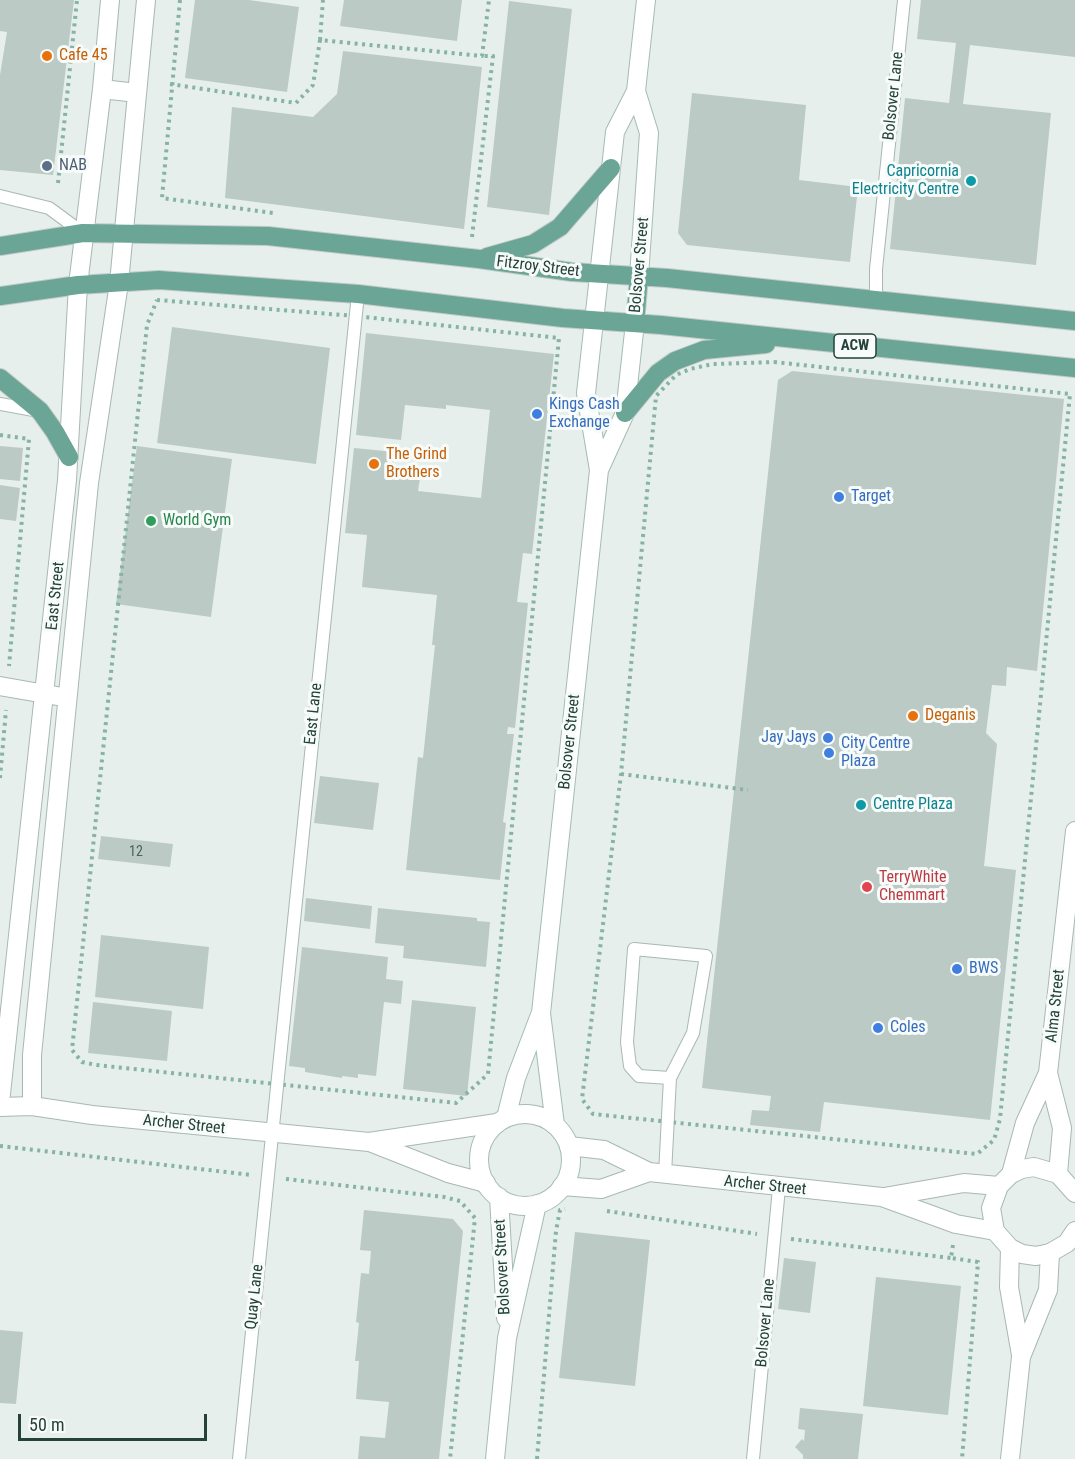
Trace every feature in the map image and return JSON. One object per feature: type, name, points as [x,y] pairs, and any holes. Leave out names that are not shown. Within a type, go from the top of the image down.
[{"type":"main road","points":[[479,259],[533,244],[553,232],[611,168]]},
{"type":"main road","name":"Fitzroy Street","points":[[0,246],[83,233],[268,236],[599,274],[639,276],[1075,321]]},
{"type":"main road","name":"Bolsover Street","points":[[635,323],[639,276]]},
{"type":"main road","points":[[0,296],[78,285],[159,280],[358,294],[635,323]]},
{"type":"main road","name":"ACW","points":[[635,323],[1075,368]]},
{"type":"main road","points":[[625,413],[658,373],[675,361],[704,350],[807,341]]},
{"type":"main road","points":[[0,378],[40,411],[56,432],[69,457]]},
{"type":"street","name":"East Street","points":[[0,1105],[69,457],[78,285],[102,89],[110,0]]},
{"type":"street","name":"East Street","points":[[32,1107],[32,1055],[89,483],[120,283],[146,0]]},
{"type":"street","name":"Bolsover Street","points":[[555,1125],[541,1013],[599,470],[586,393],[615,132],[636,91],[646,0]]},
{"type":"street","points":[[102,89],[137,93]]},
{"type":"street","name":"Bolsover Street","points":[[636,91],[649,133],[639,276]]},
{"type":"street","name":"Bolsover Street","points":[[599,470],[625,413],[635,323]]},
{"type":"street","points":[[4,681],[45,694],[68,697]]},
{"type":"street","name":"Alma Street","points":[[995,1231],[991,1208],[1005,1180],[1025,1123],[1048,1073],[1075,831]]},
{"type":"street","name":"Bolsover Street","points":[[502,1120],[541,1013]]},
{"type":"street","name":"Alma Street","points":[[1048,1073],[1062,1128],[1069,1184]]},
{"type":"street","name":"Archer Street","points":[[0,1105],[369,1142],[502,1120]]},
{"type":"street","points":[[519,1114],[531,1114],[555,1125],[569,1146],[570,1167],[562,1186],[547,1200],[537,1204],[517,1205],[499,1197],[486,1183],[481,1173],[480,1150],[483,1140],[502,1120],[519,1114]]},
{"type":"street","name":"Archer Street","points":[[369,1142],[448,1173],[486,1183]]},
{"type":"street","name":"Archer Street","points":[[569,1146],[604,1150],[657,1173],[779,1188],[882,1197],[964,1183],[1005,1180],[1034,1167],[1069,1184]]},
{"type":"street","name":"Archer Street","points":[[562,1186],[601,1189],[657,1173]]},
{"type":"street","name":"Bolsover Street","points":[[499,1197],[507,1338]]},
{"type":"street","name":"Archer Street","points":[[882,1197],[956,1224],[995,1231]]},
{"type":"street","name":"Bolsover Street","points":[[495,1459],[507,1338],[537,1204]]},
{"type":"street","points":[[995,1231],[1010,1248],[1036,1256],[1050,1254],[1059,1249],[1074,1234]]},
{"type":"street","points":[[1010,1248],[1009,1287],[1021,1357]]},
{"type":"street","points":[[1010,1459],[1021,1357],[1048,1290],[1050,1254]]},
{"type":"lane","name":"Bolsover Lane","points":[[876,300],[876,269],[904,0]]},
{"type":"lane","points":[[0,196],[49,208],[83,233]]},
{"type":"lane","name":"East Lane","points":[[272,1134],[358,294]]},
{"type":"lane","points":[[0,404],[40,411]]},
{"type":"lane","points":[[657,1173],[667,1121],[670,1078],[693,1033],[706,956],[634,949],[627,1042],[630,1066],[639,1076],[670,1078]]},
{"type":"lane","name":"Quay Lane","points":[[239,1459],[272,1134]]},
{"type":"lane","name":"Bolsover Lane","points":[[753,1459],[779,1188]]},
{"type":"path","points":[[58,183],[77,0]]},
{"type":"path","points":[[161,194],[180,0]]},
{"type":"path","points":[[170,84],[296,103],[313,85],[323,0]]},
{"type":"path","points":[[482,56],[489,0]]},
{"type":"path","points":[[320,40],[493,57],[472,238]]},
{"type":"path","points":[[82,1062],[72,1050],[144,348],[147,325],[158,300]]},
{"type":"path","points":[[456,1103],[488,1074],[559,338]]},
{"type":"path","points":[[774,362],[1070,394],[1000,1119],[994,1140],[977,1154],[969,1154],[593,1114],[582,1100],[621,774],[656,396],[676,375],[713,364],[774,362]]},
{"type":"path","points":[[0,435],[29,439],[4,681]]},
{"type":"path","points":[[0,778],[6,710]]},
{"type":"path","points":[[621,774],[748,790]]},
{"type":"path","points":[[0,1146],[444,1197],[460,1201],[475,1218],[450,1459]]},
{"type":"path","points":[[537,1459],[556,1231],[560,1210],[571,1208]]},
{"type":"path","points":[[600,1210],[774,1237],[978,1262],[962,1459]]},
{"type":"path","points":[[951,1258],[954,1238]]},
{"type":"building","points":[[0,0],[74,0],[53,175],[0,170],[0,75],[7,32],[0,31]]},
{"type":"building","points":[[195,0],[249,0],[299,7],[287,92],[185,78]]},
{"type":"building","points":[[344,0],[462,0],[457,41],[340,26]]},
{"type":"building","name":"Capricornia Electricity Centre","points":[[921,0],[1075,0],[1075,57],[970,45],[963,104],[1051,113],[1036,265],[890,249],[905,98],[949,103],[956,43],[917,39]]},
{"type":"building","points":[[509,1],[572,9],[549,215],[487,207]]},
{"type":"building","points":[[343,51],[482,67],[464,229],[225,198],[232,107],[313,117],[337,94]]},
{"type":"building","points":[[692,93],[806,105],[799,180],[858,187],[850,262],[687,245],[678,233]]},
{"type":"building","points":[[172,327],[330,348],[316,464],[157,443]]},
{"type":"building","points":[[366,333],[554,354],[532,554],[523,553],[517,602],[528,603],[515,728],[508,727],[507,734],[514,734],[503,822],[506,823],[500,880],[406,870],[418,757],[423,758],[435,645],[432,645],[437,595],[362,587],[367,535],[345,533],[354,448],[395,452],[392,475],[420,478],[418,491],[481,498],[490,410],[446,405],[446,409],[405,405],[401,440],[356,435]]},
{"type":"building","name":"Centre Plaza","points":[[792,371],[1064,399],[1037,671],[1007,667],[1006,686],[992,685],[986,733],[997,744],[984,866],[1016,870],[990,1120],[824,1102],[820,1132],[750,1125],[752,1110],[769,1111],[771,1096],[702,1088],[778,380]]},
{"type":"building","points":[[0,446],[23,448],[20,481],[0,479]]},
{"type":"building","points":[[137,446],[232,459],[211,617],[116,604]]},
{"type":"building","points":[[0,485],[20,488],[16,521],[0,519]]},
{"type":"building","points":[[320,776],[379,783],[373,830],[314,823]]},
{"type":"building","points":[[101,836],[173,844],[170,867],[98,859]]},
{"type":"building","points":[[306,898],[372,906],[370,929],[304,921]]},
{"type":"building","points":[[378,908],[477,918],[477,921],[490,922],[486,967],[403,958],[404,946],[375,943]]},
{"type":"building","points":[[101,935],[209,947],[203,1009],[95,997]]},
{"type":"building","points":[[302,947],[388,957],[386,979],[403,981],[401,1004],[384,1002],[376,1076],[358,1074],[358,1078],[342,1076],[342,1078],[305,1072],[305,1068],[289,1066]]},
{"type":"building","points":[[412,1000],[476,1007],[467,1096],[403,1089]]},
{"type":"building","points":[[93,1002],[172,1011],[167,1061],[88,1053]]},
{"type":"building","points":[[364,1210],[453,1219],[463,1231],[439,1459],[358,1459],[360,1436],[385,1438],[389,1402],[356,1399],[359,1361],[355,1361],[359,1323],[356,1322],[361,1273],[369,1274],[371,1251],[360,1250]]},
{"type":"building","points":[[575,1232],[650,1240],[635,1386],[559,1378]]},
{"type":"building","points":[[784,1258],[816,1262],[810,1313],[778,1309]]},
{"type":"building","points":[[876,1277],[961,1286],[948,1415],[863,1406]]},
{"type":"building","points":[[0,1330],[23,1332],[16,1404],[0,1403]]},
{"type":"building","points":[[800,1408],[863,1414],[858,1459],[803,1459],[803,1455],[795,1447],[802,1439],[804,1441],[805,1430],[798,1429]]},
{"type":"place","name":"Cafe 45","points":[[47,56]]},
{"type":"place","name":"NAB","points":[[47,166]]},
{"type":"place","name":"Capricornia Electricity Centre","points":[[971,181]]},
{"type":"place","name":"Kings Cash Exchange","points":[[537,414]]},
{"type":"place","name":"The Grind Brothers","points":[[374,464]]},
{"type":"place","name":"Target","points":[[839,497]]},
{"type":"place","name":"World Gym","points":[[151,521]]},
{"type":"place","name":"Deganis","points":[[913,716]]},
{"type":"place","name":"Jay Jays","points":[[828,738]]},
{"type":"place","name":"City Centre Plaza","points":[[829,753]]},
{"type":"place","name":"Centre Plaza","points":[[861,805]]},
{"type":"place","name":"TerryWhite Chemmart","points":[[867,887]]},
{"type":"place","name":"BWS","points":[[957,969]]},
{"type":"place","name":"Coles","points":[[878,1028]]}]
